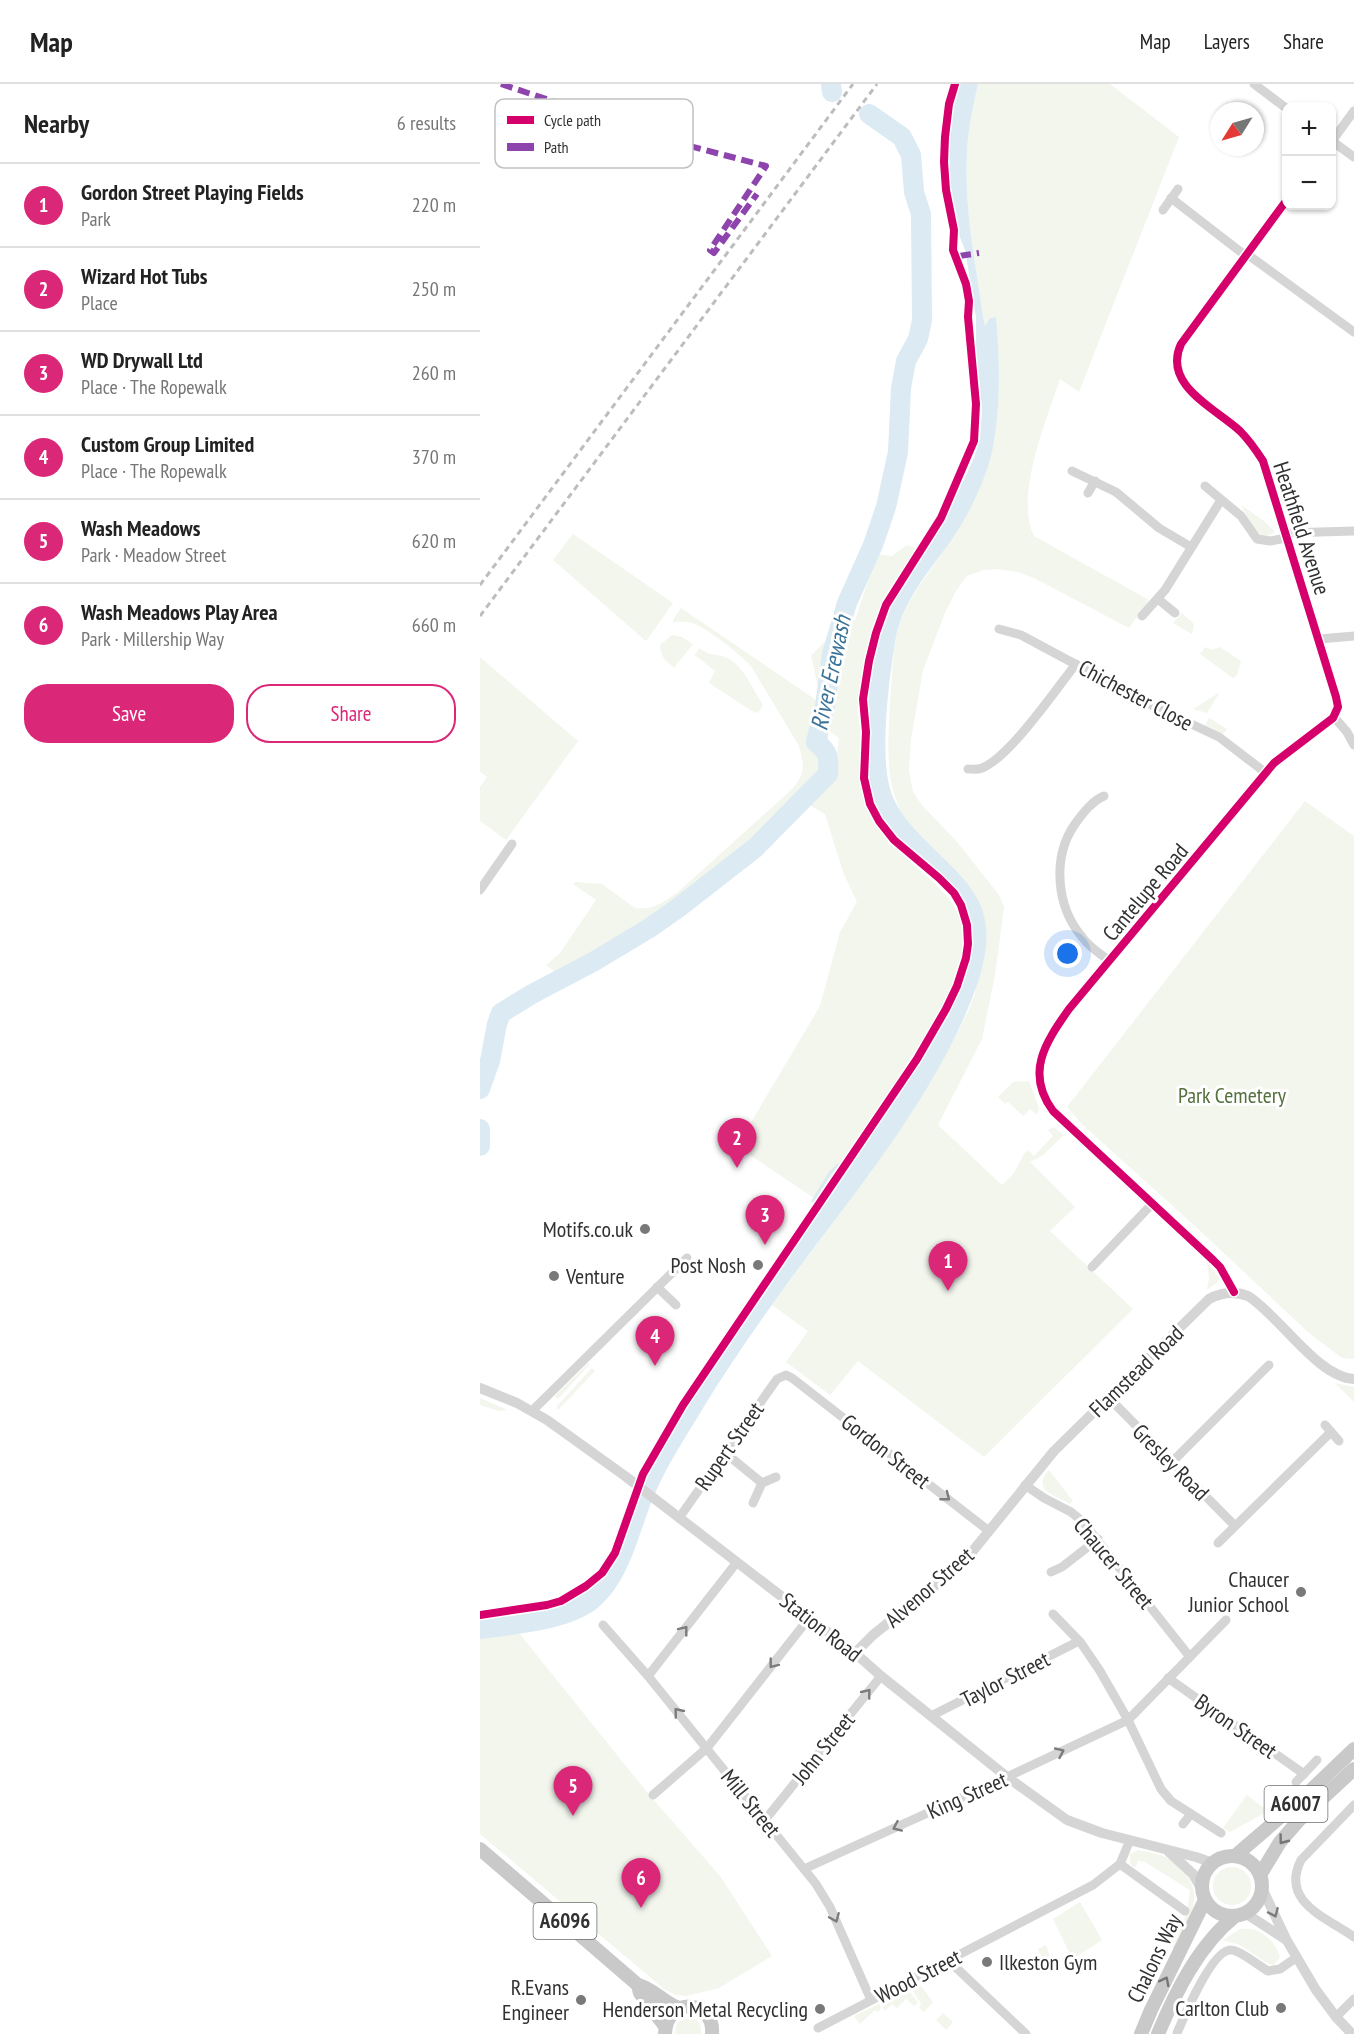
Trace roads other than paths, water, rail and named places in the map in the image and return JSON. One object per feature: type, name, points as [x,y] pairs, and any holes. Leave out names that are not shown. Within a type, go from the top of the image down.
[{"type":"main road","name":"A6007","points":[[1235,1856],[1307,1794],[1354,1749]]},
{"type":"main road","name":"A6007","points":[[1261,1881],[1280,1842],[1300,1819],[1354,1769]]},
{"type":"main road","name":"A6096","points":[[480,1849],[638,1985],[645,1987],[668,2004],[679,2008]]},
{"type":"main road","points":[[1235,1856],[1250,1862],[1261,1881],[1257,1903],[1240,1915],[1217,1913],[1203,1895],[1202,1880],[1212,1863],[1235,1856]]},
{"type":"main road","name":"Chalons Way","points":[[1141,2034],[1203,1895]]},
{"type":"main road","name":"Chalons Way","points":[[1158,2034],[1204,1947],[1221,1927],[1240,1915]]},
{"type":"main road","name":"A6096","points":[[638,1985],[640,1993],[665,2030]]},
{"type":"main road","name":"A6096","points":[[665,2030],[668,2019],[679,2008],[687,2006],[703,2011],[712,2023],[712,2034]]},
{"type":"street","points":[[1254,84],[1282,104]]},
{"type":"street","points":[[1336,136],[1354,111]]},
{"type":"street","points":[[1336,144],[1354,157]]},
{"type":"street","points":[[1163,210],[1178,189]]},
{"type":"street","points":[[1171,198],[1354,332]]},
{"type":"street","name":"Heathfield Avenue","points":[[1282,208],[1181,344],[1176,357],[1177,370],[1189,389],[1240,431],[1258,452],[1268,473],[1338,703],[1334,717]]},
{"type":"street","points":[[1072,471],[1116,492],[1159,528],[1191,547]]},
{"type":"street","points":[[1088,494],[1095,481]]},
{"type":"street","points":[[1205,486],[1241,516],[1257,539],[1269,541],[1286,535],[1354,531]]},
{"type":"street","points":[[1142,616],[1158,599],[1221,500]]},
{"type":"street","points":[[1158,599],[1174,613]]},
{"type":"street","name":"Chichester Close","points":[[999,629],[1021,635],[1155,707],[1219,737],[1266,773]]},
{"type":"street","points":[[1319,639],[1354,636]]},
{"type":"street","points":[[968,769],[975,770],[988,765],[1014,741],[1076,663]]},
{"type":"street","points":[[1334,717],[1347,732],[1354,745]]},
{"type":"street","name":"Cantelupe Road","points":[[1234,1292],[1220,1267],[1053,1111],[1040,1085],[1040,1062],[1052,1036],[1069,1009],[1266,773],[1285,754],[1334,717]]},
{"type":"street","points":[[1104,796],[1090,805],[1068,835],[1060,857],[1059,873],[1063,896],[1076,929],[1086,942],[1110,961]]},
{"type":"street","points":[[480,890],[512,844]]},
{"type":"street","points":[[1092,1267],[1152,1204]]},
{"type":"street","points":[[531,1411],[687,1258]]},
{"type":"street","points":[[657,1287],[676,1305]]},
{"type":"street","points":[[1234,1292],[1254,1300],[1323,1366],[1344,1378],[1354,1380]]},
{"type":"street","name":"Flamstead Road","points":[[1045,1461],[1209,1299],[1220,1294],[1234,1292]]},
{"type":"street","points":[[1172,1462],[1269,1365]]},
{"type":"street","points":[[1248,1371],[1255,1379]]},
{"type":"street","name":"Rupert Street","points":[[679,1518],[724,1452],[777,1379],[782,1376]]},
{"type":"street","name":"Gordon Street","points":[[782,1376],[792,1378],[989,1531]]},
{"type":"street","name":"Station Road","points":[[480,1388],[531,1411],[630,1480],[855,1653],[1007,1777],[1067,1820],[1093,1830],[1212,1863]]},
{"type":"street","name":"Gresley Road","points":[[1108,1397],[1235,1526]]},
{"type":"street","points":[[1218,1543],[1328,1429],[1339,1441]]},
{"type":"street","points":[[724,1452],[762,1483]]},
{"type":"street","name":"Alvenor Street","points":[[855,1653],[873,1635],[953,1572],[1045,1461]]},
{"type":"street","points":[[753,1503],[762,1483],[776,1477]]},
{"type":"street","name":"Chaucer Street","points":[[1025,1485],[1077,1516],[1098,1539],[1190,1657]]},
{"type":"street","points":[[1051,1572],[1062,1567],[1098,1539]]},
{"type":"street","points":[[648,1677],[737,1562]]},
{"type":"street","points":[[1053,1614],[1091,1656],[1128,1720],[1161,1790],[1172,1801],[1221,1833]]},
{"type":"street","points":[[653,1795],[707,1748],[809,1618]]},
{"type":"street","points":[[1128,1720],[1226,1620]]},
{"type":"street","name":"Mill Street","points":[[603,1625],[707,1748],[804,1869],[830,1906],[871,2000]]},
{"type":"street","name":"Taylor Street","points":[[931,1716],[1079,1641]]},
{"type":"street","name":"John Street","points":[[765,1821],[881,1676]]},
{"type":"street","name":"Byron Street","points":[[1168,1678],[1304,1774]]},
{"type":"street","name":"King Street","points":[[804,1869],[1128,1720]]},
{"type":"street","points":[[1296,1782],[1317,1760]]},
{"type":"street","points":[[1354,1805],[1299,1864],[1296,1887],[1302,1900],[1318,1914],[1354,1937]]},
{"type":"street","points":[[1184,1824],[1191,1814]]},
{"type":"street","name":"Wood Street","points":[[818,2028],[1078,1895],[1120,1864],[1130,1840]]},
{"type":"street","name":"Station Road","points":[[1167,1851],[1193,1874],[1203,1895]]},
{"type":"street","points":[[1120,1864],[1185,1911]]},
{"type":"street","points":[[1261,1881],[1286,1939],[1316,1990],[1335,2017],[1352,2034]]},
{"type":"street","points":[[1164,1896],[1170,1887]]},
{"type":"street","points":[[1240,1915],[1286,1939]]},
{"type":"street","points":[[1177,2032],[1196,1990],[1222,1954],[1231,1950],[1268,1971],[1280,1969],[1297,1957]]},
{"type":"street","points":[[948,1960],[1026,2034]]},
{"type":"street","points":[[1335,2017],[1354,1999]]},
{"type":"waterway","name":"River Erewash","points":[[831,84],[832,92]]},
{"type":"waterway","name":"River Erewash","points":[[480,1089],[490,1061],[501,1013],[593,962],[678,908],[755,848],[828,774],[827,756],[824,749],[816,742],[825,706],[832,654],[847,603],[873,545],[886,507],[898,452],[901,388],[906,361],[918,339],[922,320],[921,214],[914,192],[911,155],[902,137],[869,114]]},
{"type":"waterway","name":"River Erewash","points":[[480,1129],[480,1146]]},
{"type":"waterway","points":[[813,1201],[830,1173],[838,1165],[852,1168]]},
{"type":"railway","points":[[480,585],[853,84]]},
{"type":"railway","points":[[480,616],[877,84]]},
{"type":"place","name":"Wizard Hot Tubs","points":[[737,1168]]},
{"type":"place","name":"Motifs.co.uk","points":[[645,1229]]},
{"type":"place","name":"WD Drywall Ltd","points":[[765,1245]]},
{"type":"place","name":"Post Nosh","points":[[758,1265]]},
{"type":"place","name":"Venture","points":[[554,1276]]},
{"type":"place","name":"Gordon Street Playing Fields","points":[[948,1291]]},
{"type":"place","name":"Custom Group Limited","points":[[655,1366]]},
{"type":"place","name":"Chaucer Junior School","points":[[1301,1592]]},
{"type":"place","name":"Wash Meadows","points":[[573,1816]]},
{"type":"place","name":"Wash Meadows Play Area","points":[[641,1908]]},
{"type":"place","name":"Ilkeston Gym","points":[[987,1962]]},
{"type":"place","name":"R.Evans Engineer","points":[[581,2000]]},
{"type":"place","name":"Carlton Club","points":[[1281,2008]]},
{"type":"place","name":"Henderson Metal Recycling","points":[[820,2009]]},
{"type":"park label","name":"Park Cemetery","points":[[1232,1095]]}]
